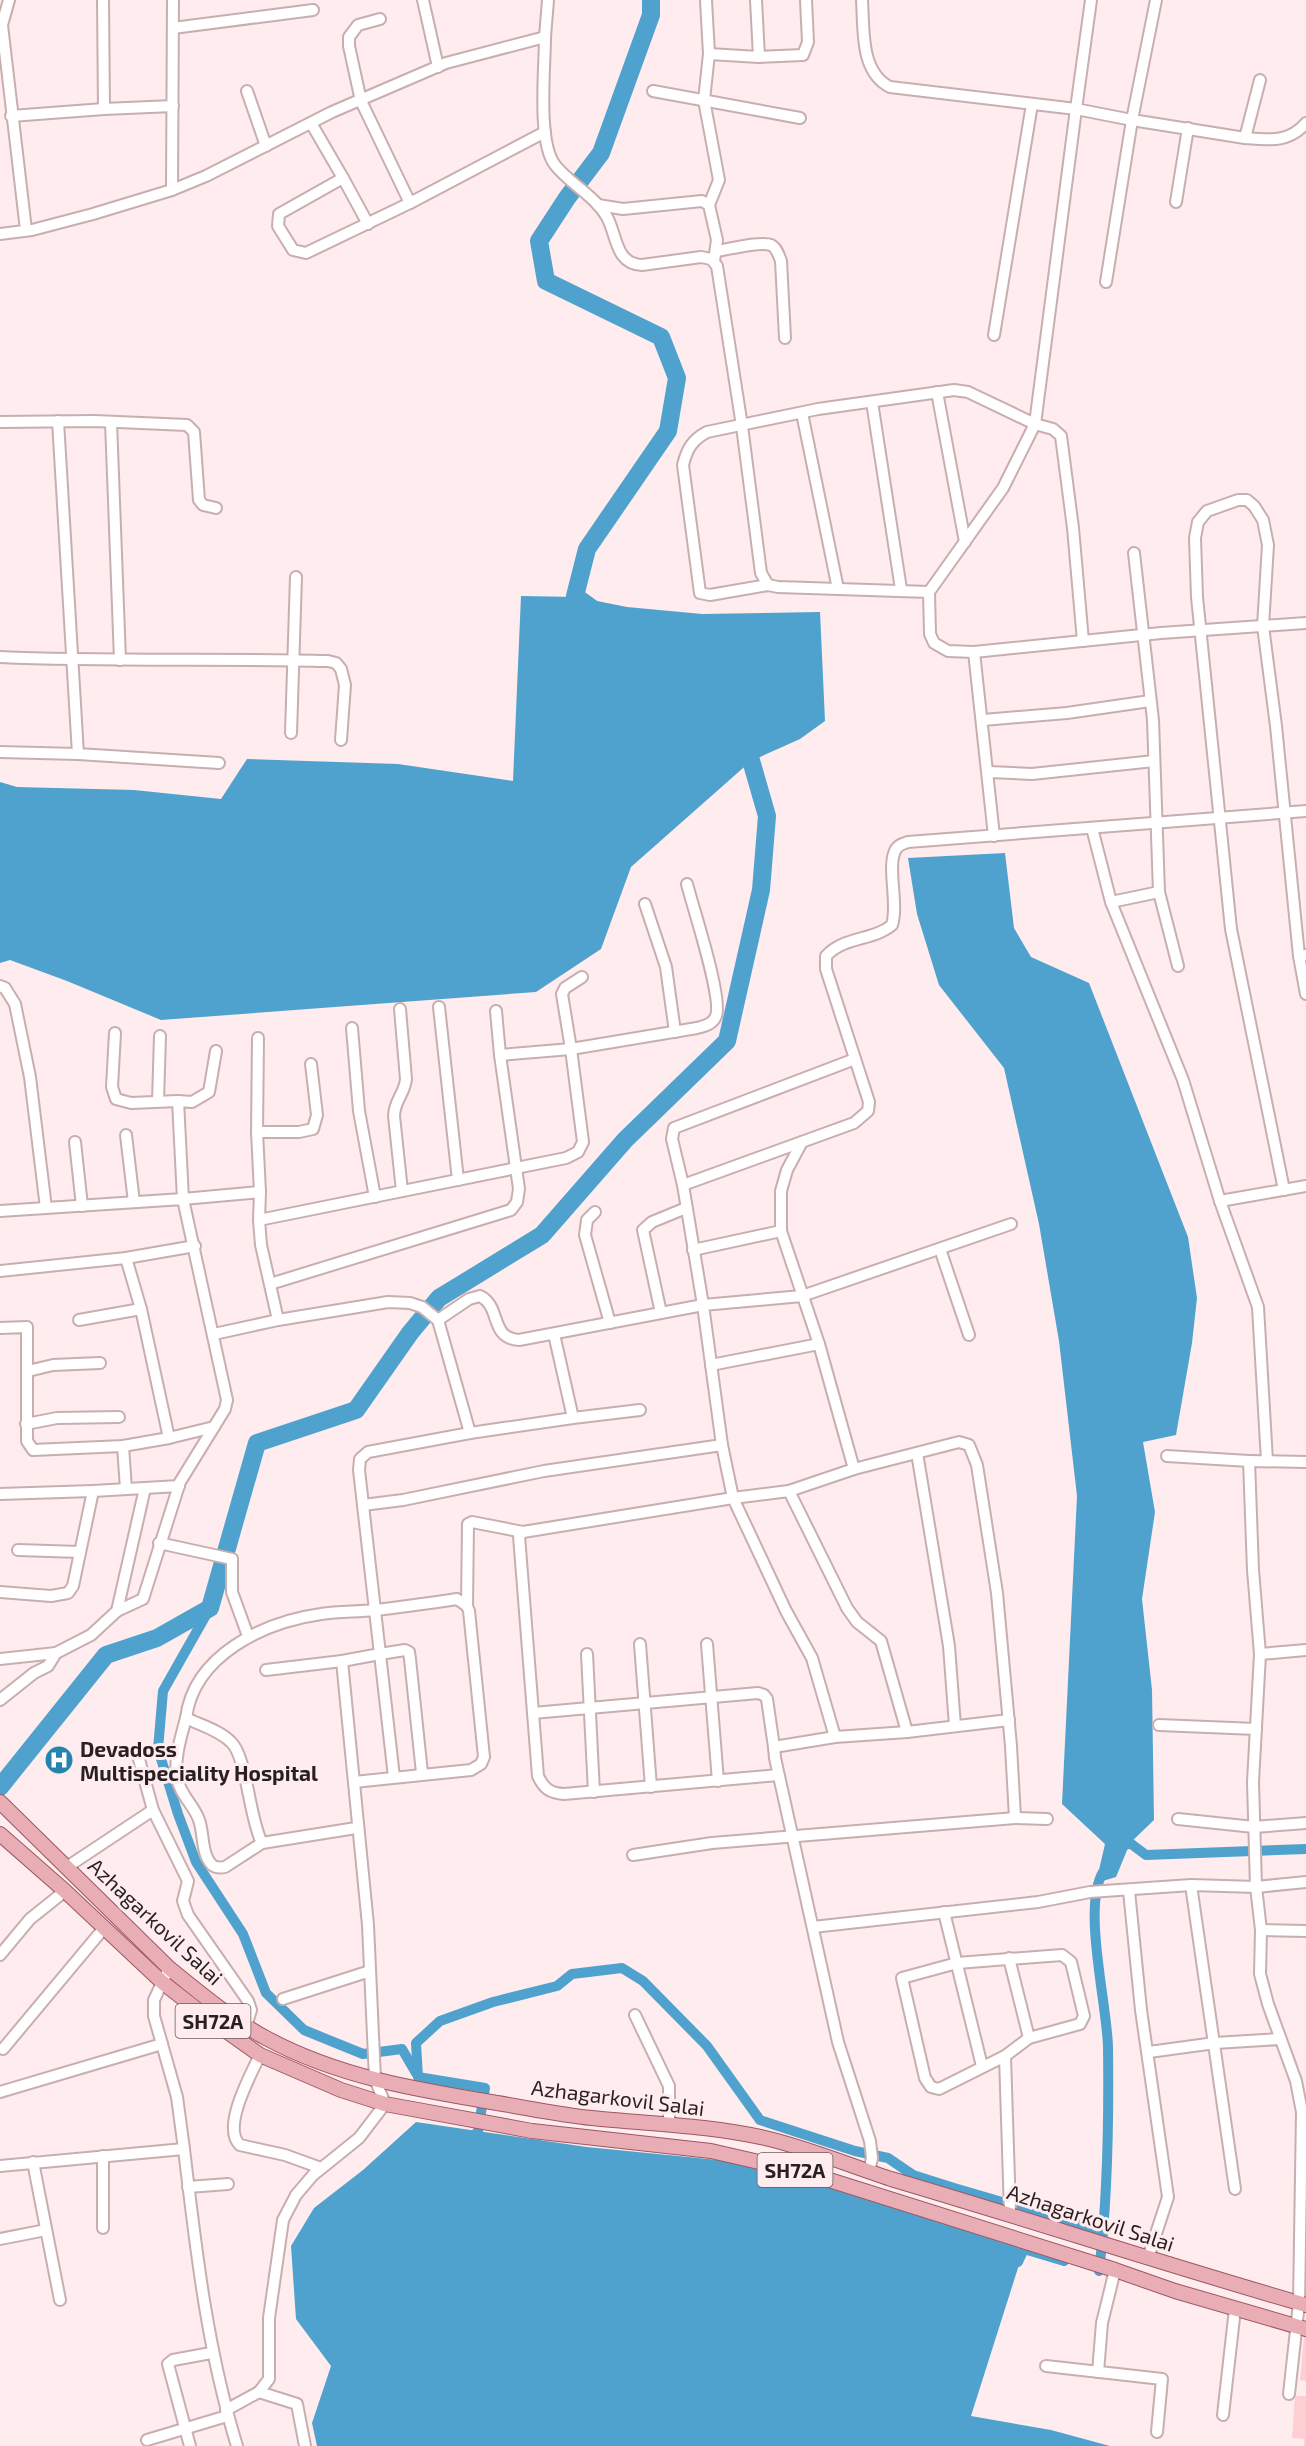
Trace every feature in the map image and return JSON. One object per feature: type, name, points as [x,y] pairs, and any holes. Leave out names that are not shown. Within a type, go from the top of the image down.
[{"type":"main road","name":"Azhagarkovil Salai","points":[[5,1807],[169,1968],[246,2026],[296,2053],[334,2068],[409,2089],[483,2101],[589,2118],[669,2124],[769,2138],[869,2172],[1010,2211],[1148,2258],[1303,2304]]},
{"type":"main road","name":"Azhagarkovil Salai","points":[[0,1834],[162,1982],[260,2055],[342,2090],[385,2104],[532,2131],[711,2151],[807,2173],[1235,2309],[1302,2328]]},
{"type":"street","points":[[9,0],[2,18],[4,81],[11,116],[26,230]]},
{"type":"street","points":[[103,0],[104,109]]},
{"type":"street","points":[[172,190],[173,0]]},
{"type":"street","points":[[423,0],[438,67]]},
{"type":"street","points":[[548,0],[545,37],[545,132],[553,163],[598,205],[607,217],[616,246],[628,261],[642,265],[716,256],[761,244],[770,245],[777,251],[781,261],[785,338]]},
{"type":"street","points":[[706,0],[709,54],[704,100],[719,180],[710,205],[761,573],[768,585]]},
{"type":"street","points":[[756,0],[759,57]]},
{"type":"street","points":[[709,54],[759,57],[803,55],[808,42],[806,0]]},
{"type":"street","points":[[862,0],[870,70],[878,81],[890,87],[1076,109],[1245,138],[1276,140],[1292,136],[1306,123]]},
{"type":"street","points":[[1091,0],[1035,424],[1003,488],[929,592],[930,634],[934,643],[948,651],[974,652],[1141,635],[1306,623]]},
{"type":"street","points":[[1106,282],[1132,120],[1156,0]]},
{"type":"street","points":[[173,28],[312,10]]},
{"type":"street","points":[[380,19],[358,25],[349,37],[361,101],[410,203]]},
{"type":"street","points":[[0,234],[93,214],[172,190],[206,176],[311,123],[438,67],[545,37]]},
{"type":"street","points":[[1245,138],[1260,80]]},
{"type":"street","points":[[247,91],[266,146]]},
{"type":"street","points":[[653,91],[800,118]]},
{"type":"street","points":[[994,335],[1032,104]]},
{"type":"street","points":[[11,116],[173,106]]},
{"type":"street","points":[[311,123],[368,224]]},
{"type":"street","points":[[1176,202],[1188,128]]},
{"type":"street","points":[[343,178],[282,211],[278,217],[278,226],[292,250],[301,254],[368,224],[545,132]]},
{"type":"street","points":[[598,205],[623,209],[645,208],[696,200],[710,205]]},
{"type":"street","points":[[937,392],[965,542]]},
{"type":"street","points":[[929,592],[768,585],[710,595],[700,593],[683,465],[688,448],[707,432],[802,413],[937,392],[968,392],[1035,424],[1053,429],[1061,436],[1064,447],[1083,641]]},
{"type":"street","points":[[872,402],[901,589]]},
{"type":"street","points":[[802,413],[817,477],[838,589]]},
{"type":"street","points":[[58,421],[78,754]]},
{"type":"street","points":[[0,422],[180,424],[191,428],[195,440],[199,500],[203,505],[216,508]]},
{"type":"street","points":[[111,422],[120,660]]},
{"type":"street","points":[[1284,1190],[1231,929],[1221,817],[1199,630],[1195,538],[1198,522],[1207,511],[1238,500],[1247,500],[1254,506],[1263,520],[1268,545],[1263,626],[1306,994]]},
{"type":"street","points":[[1134,553],[1141,635],[1150,701],[1158,823],[1159,892],[1178,966]]},
{"type":"street","points":[[291,733],[296,577]]},
{"type":"street","points":[[974,652],[989,772],[994,836]]},
{"type":"street","points":[[0,657],[72,660],[328,661],[341,669],[345,685],[341,740]]},
{"type":"street","points":[[983,720],[1067,713],[1150,701]]},
{"type":"street","points":[[0,752],[78,754],[219,763]]},
{"type":"street","points":[[989,772],[1032,774],[1154,761]]},
{"type":"street","points":[[683,1185],[854,1123],[868,1111],[869,1102],[826,969],[826,956],[832,949],[848,941],[882,931],[892,925],[895,903],[893,861],[895,850],[899,845],[908,842],[1306,811]]},
{"type":"street","points":[[1092,828],[1111,902],[1183,1080],[1220,1201],[1258,1308],[1267,1461]]},
{"type":"street","points":[[500,1055],[571,1049],[675,1032],[710,1024],[716,1019],[718,1009],[687,884]]},
{"type":"street","points":[[1111,902],[1159,892]]},
{"type":"street","points":[[645,904],[666,967],[675,1032]]},
{"type":"street","points":[[259,1220],[566,1158],[578,1152],[583,1142],[562,994],[566,988],[582,977]]},
{"type":"street","points":[[0,986],[5,988],[15,1004],[30,1077],[46,1208]]},
{"type":"street","points":[[439,1007],[458,1180]]},
{"type":"street","points":[[400,1008],[406,1079],[405,1087],[394,1106],[394,1116],[402,1191]]},
{"type":"street","points":[[270,1284],[511,1210],[517,1202],[519,1189],[496,1011]]},
{"type":"street","points":[[352,1028],[359,1111],[375,1197]]},
{"type":"street","points":[[115,1034],[112,1087],[117,1100],[130,1103],[192,1101],[208,1092],[216,1051]]},
{"type":"street","points":[[158,1101],[160,1036]]},
{"type":"street","points":[[258,1038],[259,1220],[261,1245],[278,1320]]},
{"type":"street","points":[[835,1737],[812,1658],[786,1611],[733,1498],[722,1445],[703,1305],[683,1185],[672,1139],[674,1128],[855,1059]]},
{"type":"street","points":[[257,1132],[299,1132],[313,1129],[317,1115],[311,1064]]},
{"type":"street","points":[[0,1659],[56,1653],[91,1635],[117,1611],[143,1599],[179,1486],[214,1427],[227,1400],[183,1199],[178,1101]]},
{"type":"street","points":[[126,1136],[134,1202]]},
{"type":"street","points":[[75,1142],[82,1206]]},
{"type":"street","points":[[802,1142],[787,1170],[781,1191],[781,1231],[819,1344],[854,1469]]},
{"type":"street","points":[[1220,1201],[1306,1186]]},
{"type":"street","points":[[0,1211],[260,1192]]},
{"type":"street","points":[[661,1313],[642,1230],[652,1222],[686,1208]]},
{"type":"street","points":[[595,1212],[588,1220],[585,1235],[610,1323]]},
{"type":"street","points":[[436,1318],[469,1299],[480,1296],[486,1299],[502,1334],[508,1339],[554,1334],[703,1305],[802,1296],[1011,1224]]},
{"type":"street","points":[[693,1250],[781,1231]]},
{"type":"street","points":[[0,1271],[126,1258],[195,1246]]},
{"type":"street","points":[[940,1249],[969,1335]]},
{"type":"street","points":[[126,1258],[141,1309],[169,1438]]},
{"type":"street","points":[[214,1334],[278,1320],[388,1302],[410,1303],[422,1307],[436,1318],[470,1433]]},
{"type":"street","points":[[79,1320],[141,1309]]},
{"type":"street","points":[[0,1328],[27,1327],[26,1424],[27,1441],[33,1450],[123,1446],[214,1427]]},
{"type":"street","points":[[554,1334],[573,1418]]},
{"type":"street","points":[[711,1365],[819,1344]]},
{"type":"street","points":[[28,1371],[53,1365],[100,1363]]},
{"type":"street","points":[[394,1777],[359,1470],[364,1454],[470,1433],[640,1410]]},
{"type":"street","points":[[26,1424],[57,1418],[118,1418]]},
{"type":"street","points":[[354,1782],[422,1773],[471,1770],[481,1764],[484,1757],[467,1606],[468,1524],[472,1522],[523,1532],[789,1491],[854,1469],[959,1442],[969,1445],[974,1455],[997,1593],[1009,1720],[1015,1818]]},
{"type":"street","points":[[363,1505],[403,1500],[544,1471],[722,1445]]},
{"type":"street","points":[[123,1446],[126,1489]]},
{"type":"street","points":[[917,1453],[949,1646],[955,1726]]},
{"type":"street","points":[[1167,1456],[1306,1462]]},
{"type":"street","points":[[1249,1461],[1253,1570],[1260,1654],[1254,1827],[1256,1887],[1261,1930],[1260,1974],[1296,2081],[1302,2112],[1302,2328],[1289,2394]]},
{"type":"street","points":[[0,1494],[179,1486]]},
{"type":"street","points":[[117,1611],[145,1488]]},
{"type":"street","points":[[0,1592],[51,1596],[68,1593],[73,1586],[93,1491]]},
{"type":"street","points":[[789,1491],[847,1608],[857,1622],[881,1641],[907,1732]]},
{"type":"street","points":[[523,1532],[519,1536],[518,1547],[538,1776],[542,1786],[552,1793],[564,1794],[778,1775]]},
{"type":"street","points":[[159,1543],[228,1556],[234,1564],[232,1592],[234,1602],[248,1636]]},
{"type":"street","points":[[18,1550],[80,1552]]},
{"type":"street","points":[[356,1828],[262,1843],[225,1867],[220,1869],[212,1865],[208,1858],[200,1821],[180,1788],[177,1777],[178,1751],[191,1697],[203,1675],[248,1636],[279,1624],[320,1614],[374,1610],[457,1599],[467,1606]]},
{"type":"street","points":[[640,1644],[651,1787]]},
{"type":"street","points":[[707,1644],[718,1781]]},
{"type":"street","points":[[266,1670],[342,1661],[405,1650],[409,1652],[422,1773]]},
{"type":"street","points":[[1260,1654],[1306,1650]]},
{"type":"street","points":[[0,1700],[34,1673],[48,1666],[56,1653]]},
{"type":"street","points":[[587,1654],[594,1792]]},
{"type":"street","points":[[147,2440],[186,2429],[226,2413],[259,2392],[271,2373],[268,2318],[283,2220],[296,2195],[321,2169],[359,2138],[385,2104],[375,2079],[368,1925],[356,1828],[354,1782],[342,1661]]},
{"type":"street","points":[[533,1713],[764,1695],[768,1706],[778,1775],[838,2042],[870,2141],[872,2158],[869,2172]]},
{"type":"street","points":[[186,1718],[224,1736],[234,1744],[255,1828],[262,1843]]},
{"type":"street","points":[[774,1747],[835,1737],[907,1732],[1009,1720]]},
{"type":"street","points":[[1159,1725],[1256,1729]]},
{"type":"street","points":[[137,1752],[153,1809],[188,1881],[183,1901],[188,1915],[250,2005],[246,2026]]},
{"type":"street","points":[[67,1867],[153,1809]]},
{"type":"street","points":[[633,1855],[712,1843],[792,1836],[1015,1818],[1047,1819]]},
{"type":"street","points":[[1178,1819],[1254,1827],[1306,1823]]},
{"type":"street","points":[[813,1927],[1038,1902],[1090,1892],[1191,1885],[1256,1887],[1306,1882]]},
{"type":"street","points":[[1191,1885],[1235,2189]]},
{"type":"street","points":[[0,1955],[30,1919],[65,1891]]},
{"type":"street","points":[[1129,1891],[1141,2010],[1149,2052],[1168,2197],[1148,2258]]},
{"type":"street","points":[[944,1912],[982,2066]]},
{"type":"street","points":[[3,2049],[104,1928]]},
{"type":"street","points":[[1261,1930],[1306,1931]]},
{"type":"street","points":[[1062,1955],[1071,1962],[1083,2020],[1076,2027],[1029,2038],[1005,2056],[939,2089],[931,2087],[925,2078],[902,1987],[902,1978],[906,1975],[957,1964],[1009,1958],[1062,1955]]},
{"type":"street","points":[[1009,1958],[1029,2038]]},
{"type":"street","points":[[169,1968],[154,2000],[154,2016],[177,2097],[211,2353],[237,2446]]},
{"type":"street","points":[[284,2000],[370,1971]]},
{"type":"street","points":[[635,2015],[669,2086],[669,2124]]},
{"type":"street","points":[[1149,2052],[1215,2043],[1280,2039]]},
{"type":"street","points":[[0,2092],[162,2044]]},
{"type":"street","points":[[260,2055],[240,2099],[233,2133],[235,2141],[240,2145],[285,2155],[321,2169]]},
{"type":"street","points":[[1005,2056],[1010,2211]]},
{"type":"street","points":[[0,2166],[184,2149]]},
{"type":"street","points":[[103,2156],[103,2228]]},
{"type":"street","points":[[33,2163],[60,2300]]},
{"type":"street","points":[[188,2187],[228,2184]]},
{"type":"street","points":[[0,2239],[46,2230]]},
{"type":"street","points":[[1098,2372],[1102,2324],[1111,2268]]},
{"type":"street","points":[[1222,2415],[1235,2309]]},
{"type":"street","points":[[190,2446],[168,2364],[173,2360],[211,2353]]},
{"type":"street","points":[[1046,2366],[1162,2379],[1157,2433]]},
{"type":"street","points":[[259,2392],[297,2404],[305,2446]]},
{"type":"shaded area","points":[[1304,2337],[1306,2337],[1306,2381],[1300,2380]]},
{"type":"shaded area","points":[[1295,2396],[1306,2396],[1306,2446],[1304,2446],[1304,2439],[1292,2438]]},
{"type":"water","points":[[521,596],[577,597],[627,607],[702,614],[820,612],[825,721],[800,739],[751,761],[631,867],[601,949],[536,992],[161,1020],[10,960],[0,963],[0,782],[17,787],[134,790],[221,799],[247,759],[398,764],[513,781]]},
{"type":"water","points":[[1005,853],[1014,928],[1031,957],[1089,983],[1188,1237],[1197,1298],[1192,1343],[1176,1435],[1143,1442],[1155,1512],[1142,1599],[1152,1690],[1154,1820],[1130,1843],[1116,1877],[1096,1883],[1105,1844],[1062,1804],[1077,1496],[1059,1341],[1039,1224],[1004,1068],[939,985],[917,914],[908,858]]},
{"type":"water","points":[[416,2122],[587,2147],[718,2160],[799,2177],[1024,2249],[971,2416],[1051,2430],[1110,2446],[317,2446],[312,2423],[331,2366],[296,2319],[291,2246],[314,2208],[363,2170]]},
{"type":"waterway","points":[[597,612],[575,596],[587,549],[668,431],[677,378],[661,337],[546,281],[539,241],[567,198],[601,153],[651,15],[651,0]]},
{"type":"waterway","points":[[0,1787],[106,1655],[157,1638],[210,1608],[257,1443],[356,1410],[410,1333],[439,1298],[542,1235],[625,1140],[727,1041],[761,890],[767,816],[748,750],[739,741]]},
{"type":"waterway","points":[[210,1608],[163,1691],[158,1749],[196,1862],[243,1934],[266,1993],[304,2030],[363,2054],[402,2049],[416,2073]]},
{"type":"waterway","points":[[1117,1849],[1130,1843],[1146,1855],[1306,1849]]},
{"type":"waterway","points":[[1099,2271],[1107,2159],[1108,2047],[1097,1956],[1095,1908],[1097,1888],[1103,1872]]},
{"type":"waterway","points":[[470,2141],[478,2131],[485,2088],[418,2077],[416,2043],[440,2021],[493,2002],[557,1986],[572,1974],[622,1968],[643,1981],[707,2046],[760,2120],[855,2151],[888,2158],[913,2175],[1104,2232]]},
{"type":"waterway","points":[[1018,2262],[1024,2249],[1064,2261]]},
{"type":"place","name":"Devadoss Multispeciality Hospital","points":[[59,1760]]}]
